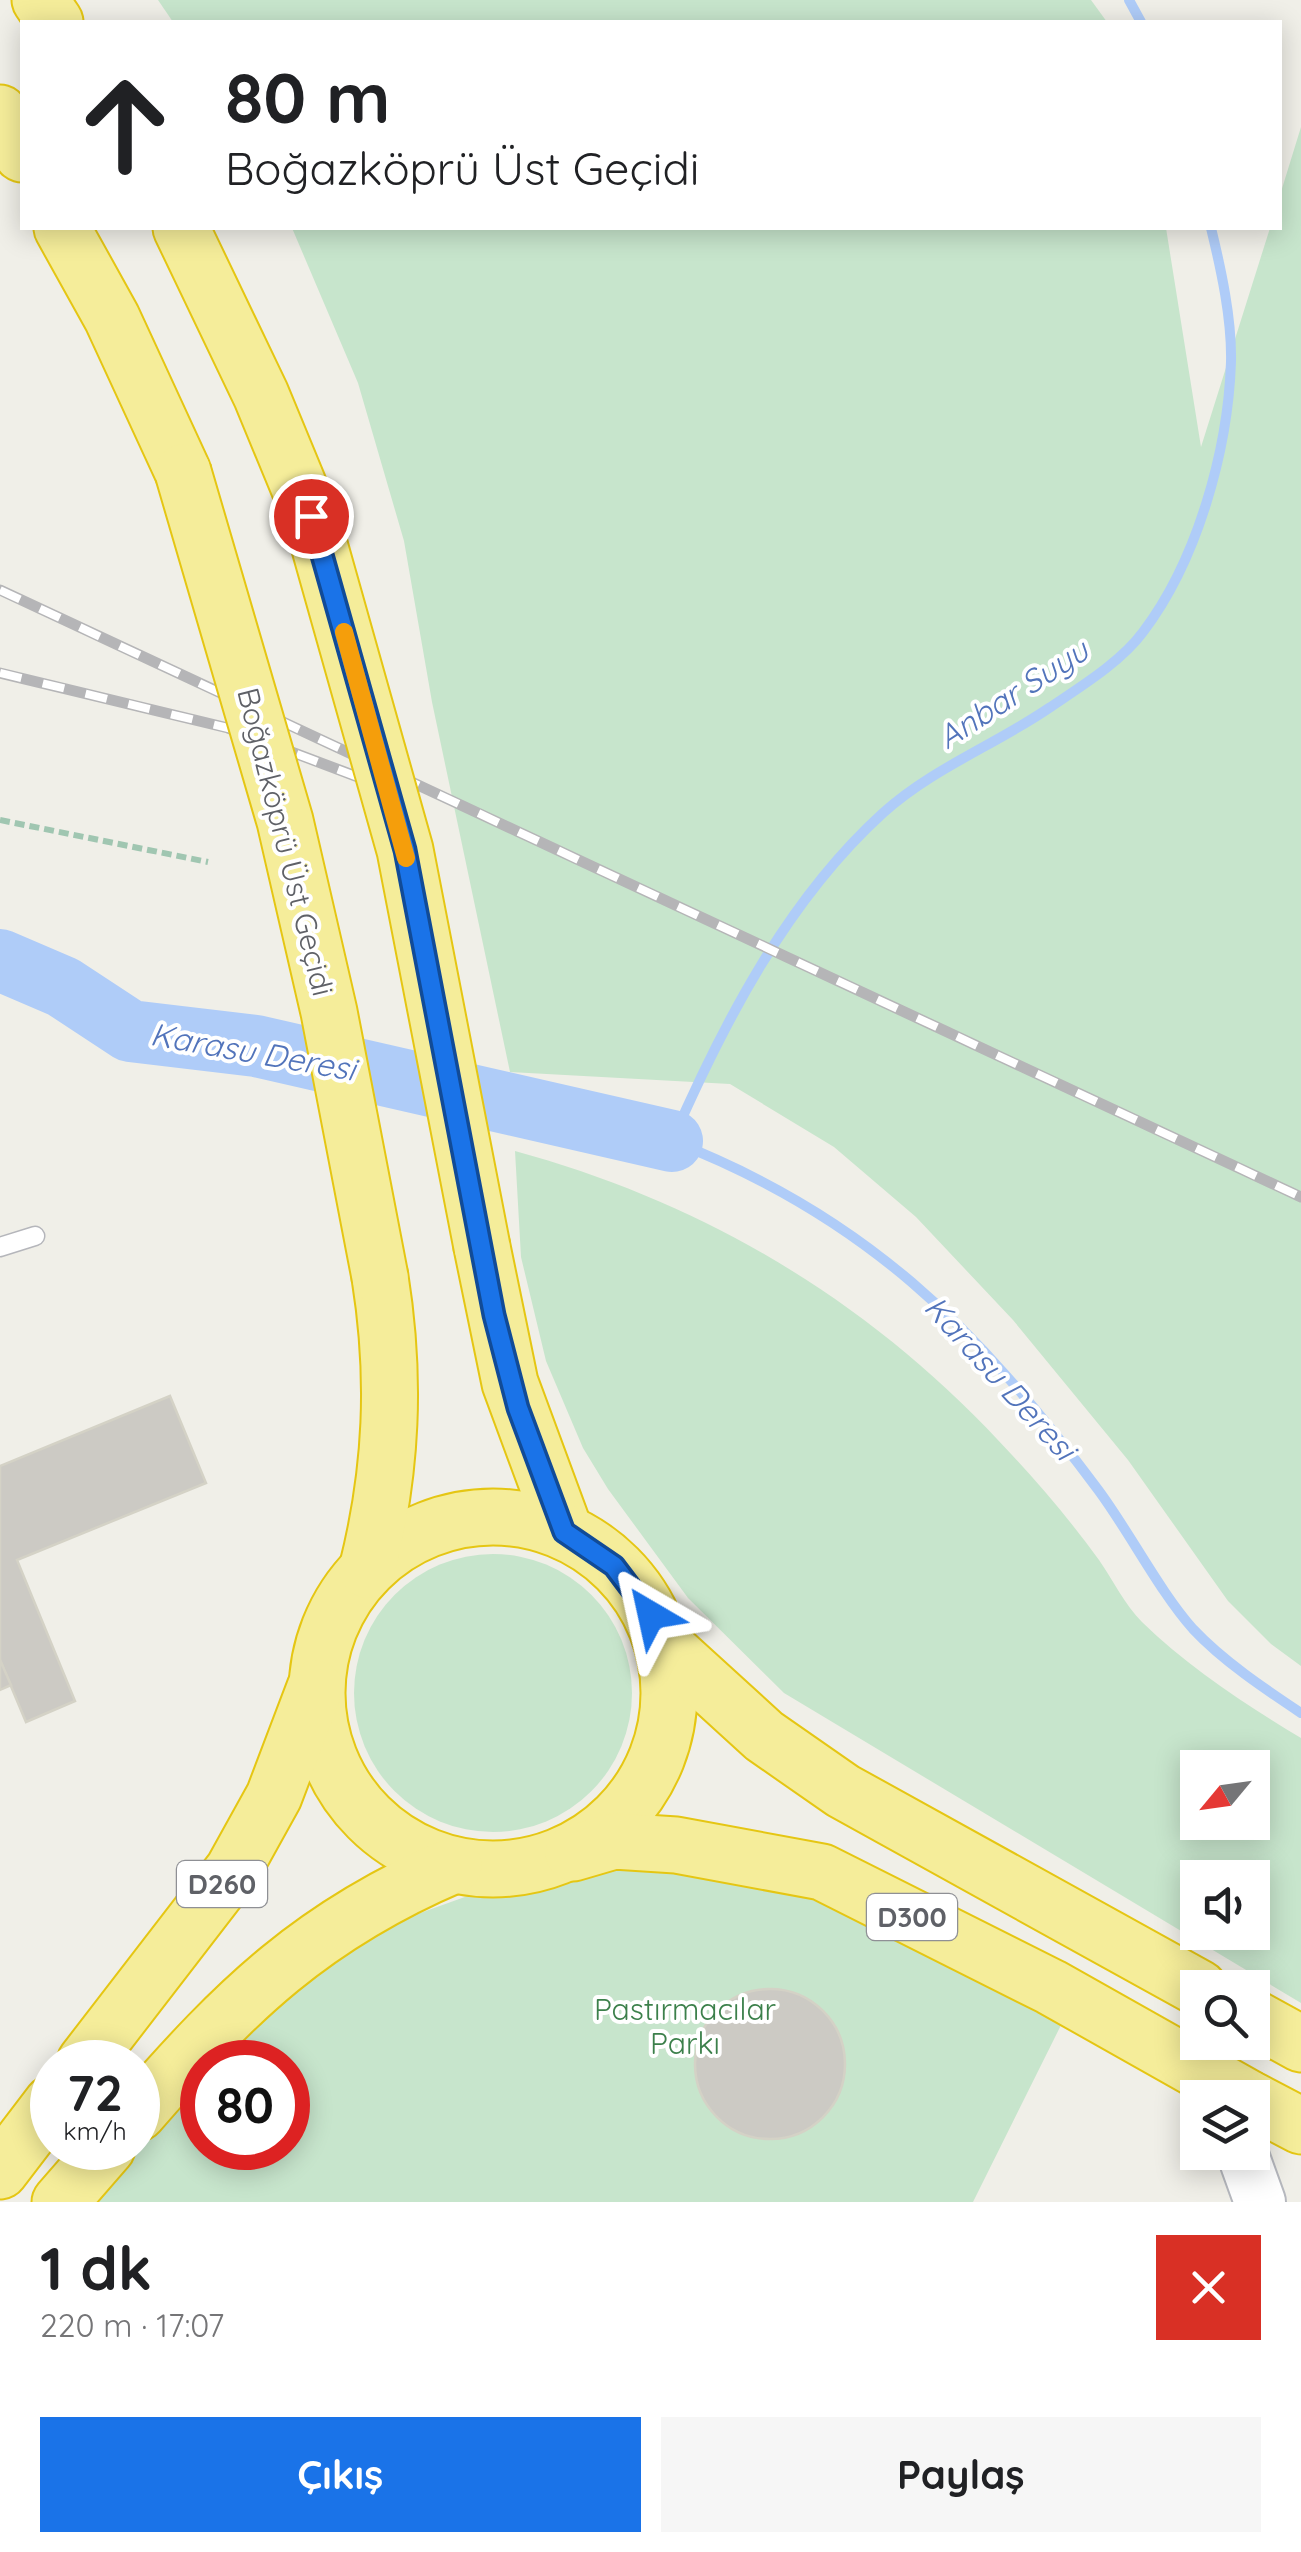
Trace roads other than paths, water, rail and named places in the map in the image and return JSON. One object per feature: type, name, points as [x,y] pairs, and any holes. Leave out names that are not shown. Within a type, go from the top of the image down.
[{"type":"highway","points":[[0,112],[20,150]]},
{"type":"highway","name":"Boğazköprü Üst Geçidi","points":[[63,230],[112,318],[183,472],[285,821],[329,1012],[390,1347],[390,1435],[381,1511],[367,1570]]},
{"type":"highway","points":[[182,230],[261,395],[311,516],[405,850],[510,1382],[564,1532]]},
{"type":"highway","points":[[505,1518],[564,1532],[591,1547],[635,1589],[662,1643],[669,1704],[655,1763],[622,1814],[574,1850],[546,1862],[500,1870],[454,1865],[397,1840],[352,1798],[324,1742],[318,1681],[325,1640],[336,1615],[367,1570],[416,1534],[460,1520],[505,1518]]},
{"type":"highway","name":"D300","points":[[662,1643],[764,1736],[842,1791],[1180,1978]]},
{"type":"highway","name":"D260","points":[[101,2040],[233,1870],[274,1796],[318,1681]]},
{"type":"highway","name":"D300","points":[[546,1862],[614,1841],[725,1851],[822,1872],[1051,1987],[1216,2080]]},
{"type":"highway","points":[[160,2088],[210,2031],[291,1957],[374,1903],[454,1865]]},
{"type":"highway","points":[[1270,2027],[1301,2044]]},
{"type":"highway","name":"D300","points":[[1270,2110],[1301,2126]]},
{"type":"highway","points":[[0,2170],[30,2132]]},
{"type":"highway","points":[[60,2202],[88,2170]]},
{"type":"street","points":[[1174,2057],[1193,2080]]},
{"type":"street","points":[[1248,2170],[1260,2202]]},
{"type":"lane","points":[[0,1247],[35,1236]]},
{"type":"waterway","name":"Anbar Suyu","points":[[1129,0],[1140,20]]},
{"type":"waterway","name":"Anbar Suyu","points":[[1211,230],[1230,329],[1229,396],[1206,504],[1194,539],[1162,604],[1134,643],[1099,673],[1028,721],[922,783],[848,847],[787,924],[761,966],[713,1053],[672,1141],[803,1204],[860,1241],[912,1283],[961,1328],[1054,1432],[1193,1629],[1231,1663],[1301,1713]]},
{"type":"waterway","name":"Karasu Deresi","points":[[0,960],[63,987],[130,1031],[256,1046],[672,1141]]},
{"type":"railway","points":[[0,590],[1301,1197]]},
{"type":"railway","points":[[0,673],[228,728],[390,789]]},
{"type":"park label","name":"Pastırmacılar Parkı","points":[[685,2027]]}]
